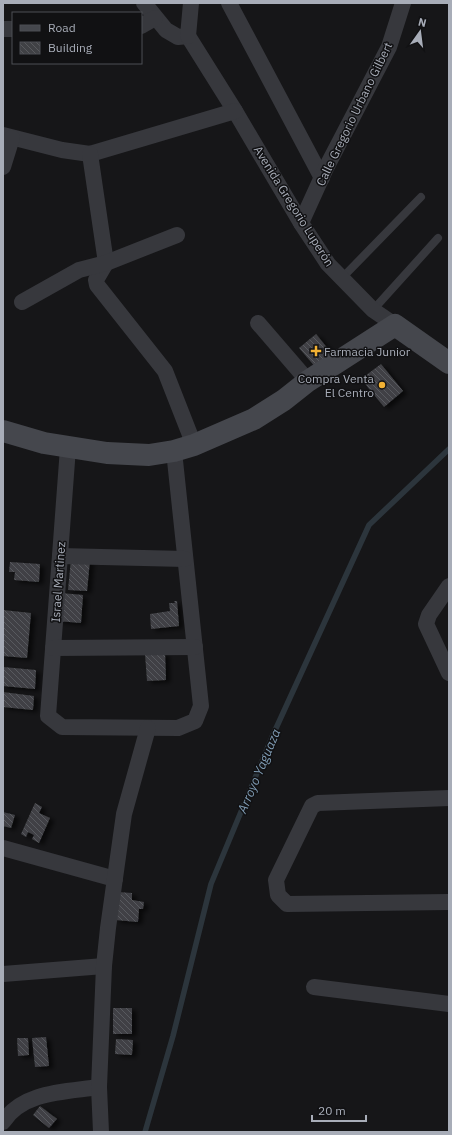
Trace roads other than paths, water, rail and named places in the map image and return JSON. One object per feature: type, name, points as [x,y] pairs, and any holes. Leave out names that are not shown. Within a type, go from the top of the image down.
[{"type":"street","points":[[144,3],[166,30],[178,38],[188,36],[191,3]]},
{"type":"street","points":[[229,3],[322,178]]},
{"type":"street","name":"Calle Gregorio Urbano Gilbert","points":[[301,223],[322,178],[389,47],[403,3]]},
{"type":"street","points":[[142,25],[155,18]]},
{"type":"street","name":"Avenida Gregorio Luperón","points":[[188,36],[235,111],[301,223],[328,264],[373,310],[449,363]]},
{"type":"street","points":[[3,167],[8,136],[62,150],[90,154],[235,111]]},
{"type":"street","points":[[90,154],[106,263],[96,280],[97,285],[165,371],[184,448],[185,559],[201,706],[196,721],[178,728],[148,728],[124,814],[104,966],[99,1087],[101,1132]]},
{"type":"street","points":[[22,302],[79,270],[106,263],[177,235]]},
{"type":"street","points":[[258,323],[308,381]]},
{"type":"street","points":[[3,431],[44,443],[107,453],[142,454],[184,448],[254,419],[284,400],[308,381],[395,325]]},
{"type":"street","name":"Israel Martinez","points":[[68,448],[48,716],[52,721],[62,727],[148,728]]},
{"type":"street","points":[[60,556],[185,559]]},
{"type":"street","points":[[449,586],[429,615],[426,624],[449,673]]},
{"type":"street","points":[[52,648],[195,647]]},
{"type":"street","points":[[449,798],[318,803],[312,806],[276,880],[278,895],[287,904],[449,902]]},
{"type":"street","points":[[3,848],[115,879]]},
{"type":"street","points":[[3,974],[104,966]]},
{"type":"street","points":[[314,987],[449,1004]]},
{"type":"street","points":[[3,1122],[18,1104],[38,1096],[99,1087]]},
{"type":"lane","points":[[341,279],[421,197]]},
{"type":"lane","points":[[373,310],[438,238]]},
{"type":"waterway","name":"Arroyo Yaguaza","points":[[145,1132],[173,1036],[211,884],[272,737],[369,525],[449,449]]},
{"type":"place","name":"Farmacia Junior","points":[[316,351]]},
{"type":"place","name":"Compra Venta El Centro","points":[[382,385]]}]
